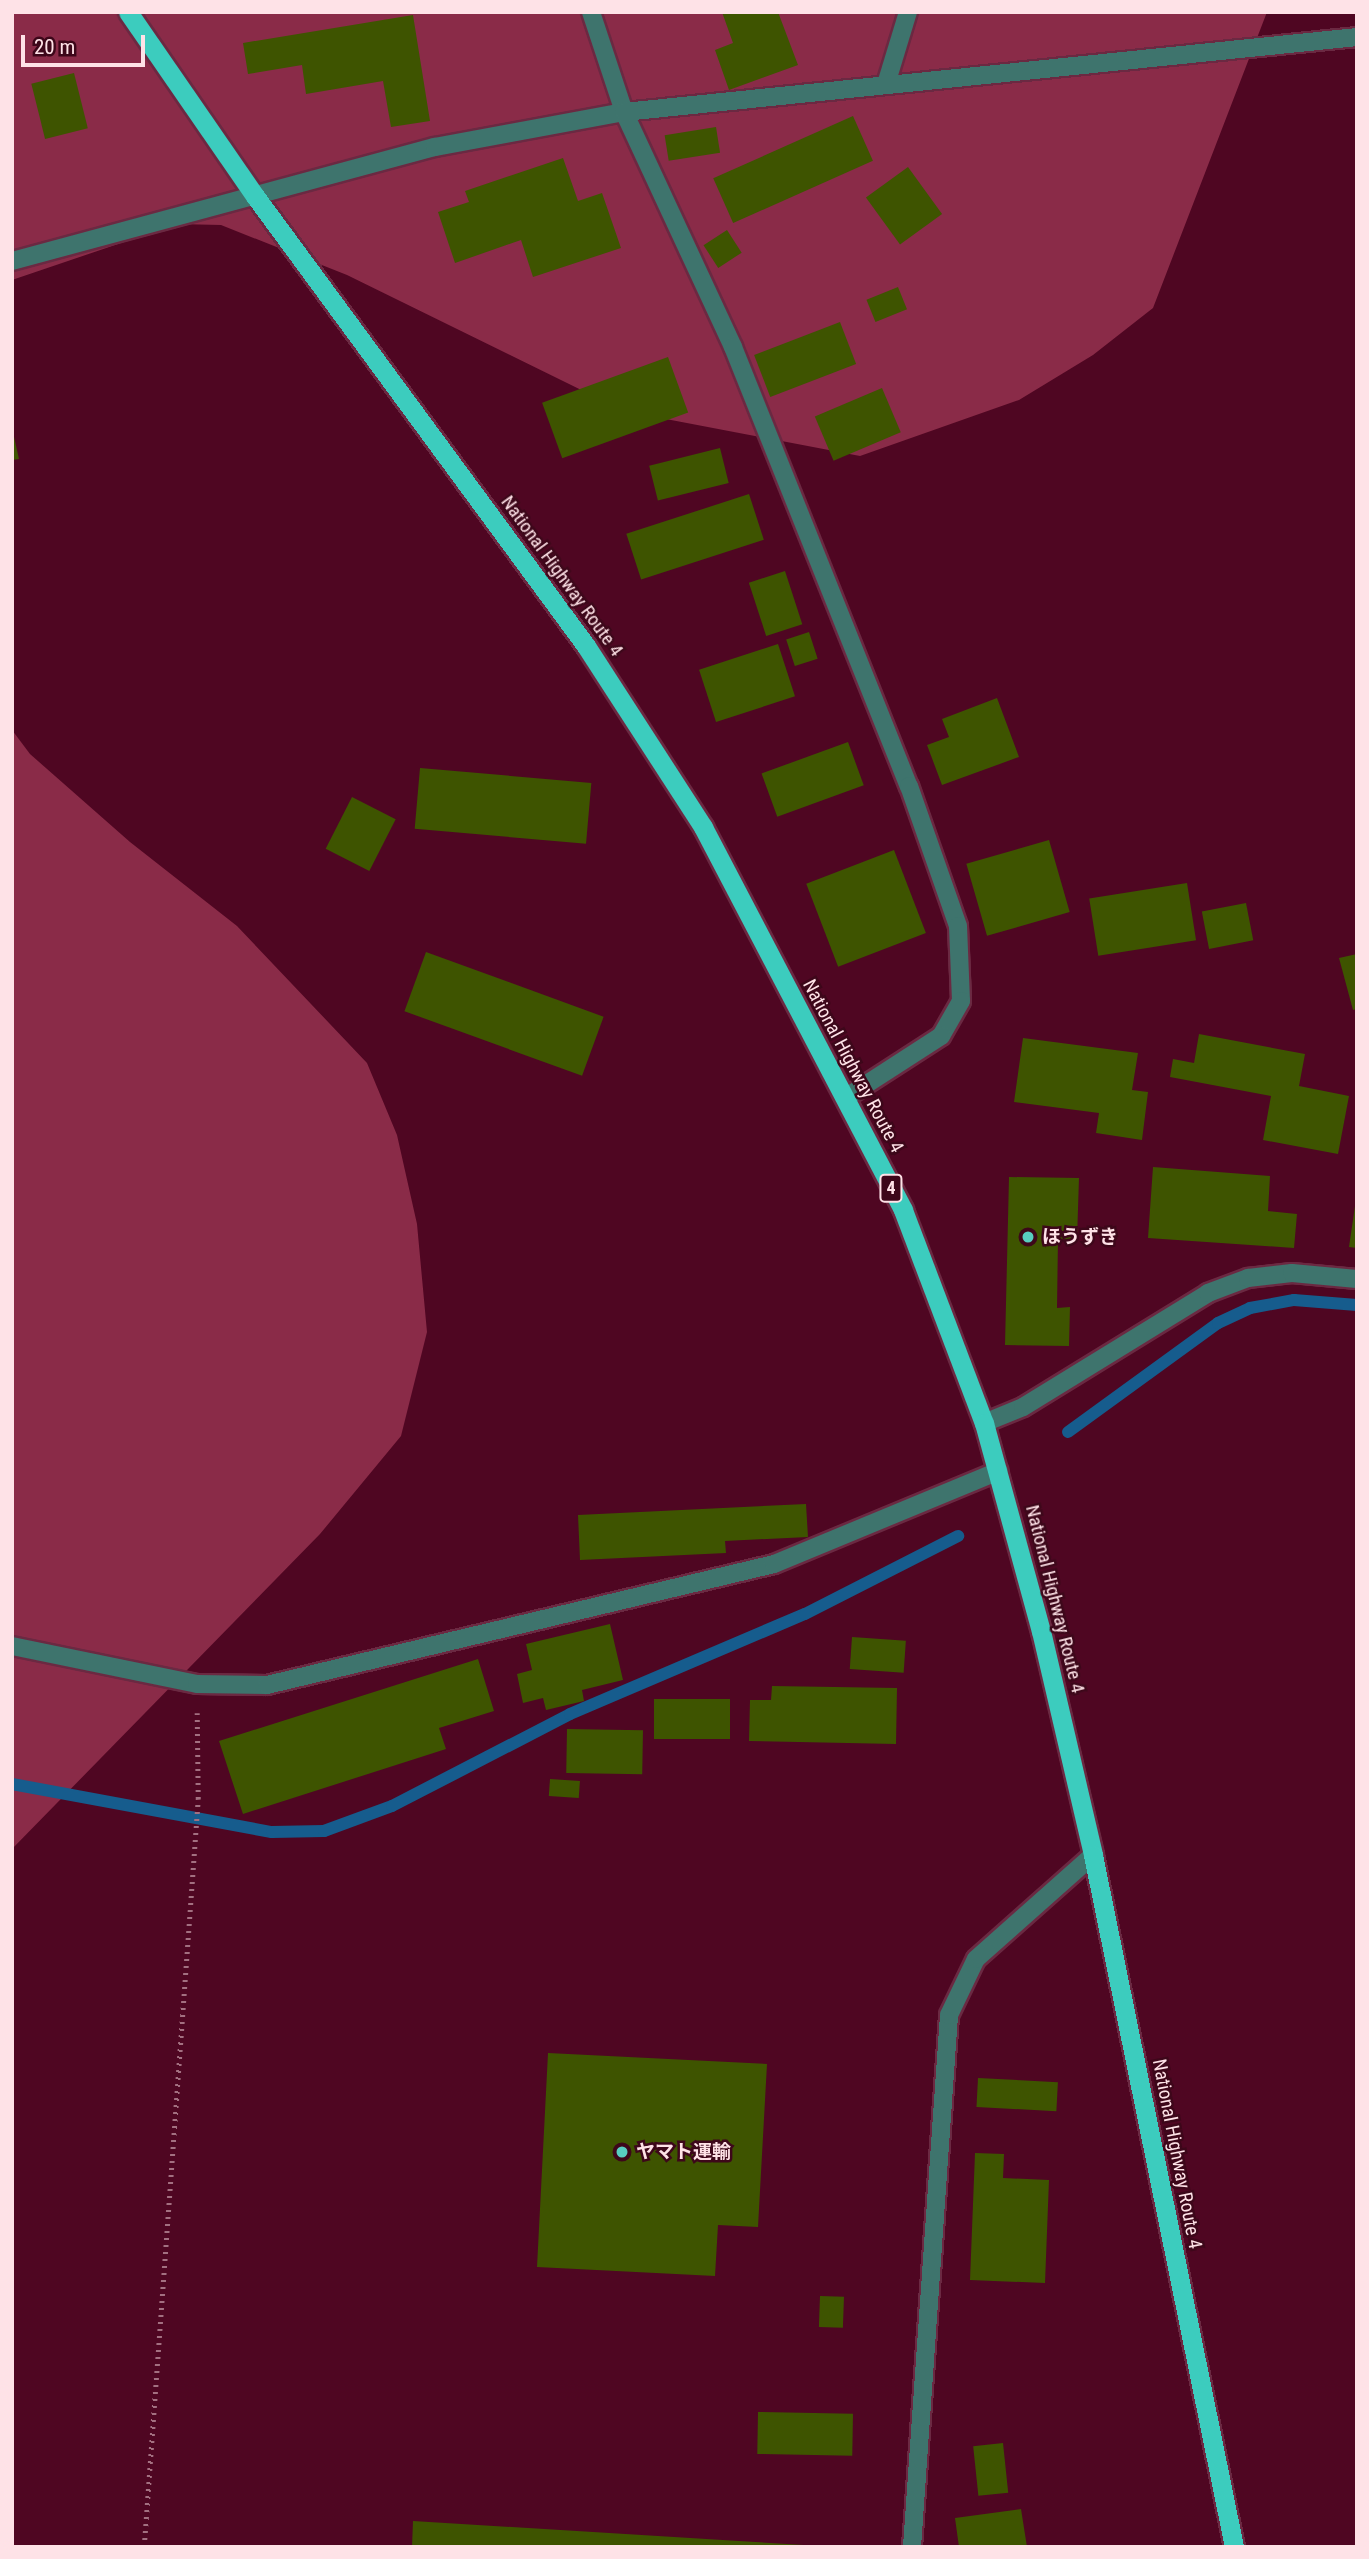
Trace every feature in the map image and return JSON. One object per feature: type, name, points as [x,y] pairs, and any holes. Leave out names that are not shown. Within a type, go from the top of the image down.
[{"type":"highway","name":"National Highway Route 4","points":[[128,12],[255,196],[586,646],[703,827],[903,1210],[984,1423],[999,1471],[1093,1855],[1234,2547]]},
{"type":"street","points":[[591,12],[624,111],[733,347],[909,786],[958,926],[961,1001],[941,1036],[845,1098]]},
{"type":"street","points":[[887,81],[908,12]]},
{"type":"street","points":[[12,261],[435,147],[624,111],[887,81],[1357,37]]},
{"type":"street","points":[[984,1423],[1023,1407],[1208,1293],[1248,1278],[1292,1273],[1357,1279]]},
{"type":"street","points":[[12,1646],[197,1684],[267,1685],[774,1564],[999,1471]]},
{"type":"street","points":[[912,2547],[949,2015],[976,1959],[1093,1855]]},
{"type":"path","points":[[144,2547],[196,1832],[197,1684]]},
{"type":"shaded area","points":[[12,12],[1267,12],[1153,308],[1093,355],[1019,400],[860,456],[624,411],[347,275],[221,225],[177,224],[12,280]]},
{"type":"shaded area","points":[[12,730],[30,754],[130,842],[237,926],[367,1063],[397,1135],[417,1224],[427,1332],[401,1436],[320,1534],[12,1849]]},
{"type":"building","points":[[722,12],[778,12],[798,65],[729,90],[715,50],[733,43]]},
{"type":"building","points":[[413,15],[430,121],[391,127],[383,81],[306,94],[302,65],[248,74],[243,43]]},
{"type":"building","points":[[74,73],[88,128],[45,139],[31,84]]},
{"type":"building","points":[[853,116],[873,161],[733,223],[713,178]]},
{"type":"building","points":[[716,127],[720,153],[669,161],[665,135]]},
{"type":"building","points":[[563,158],[578,201],[602,193],[621,248],[533,277],[521,240],[455,263],[438,212],[469,202],[465,191]]},
{"type":"building","points":[[908,167],[942,214],[900,244],[866,198]]},
{"type":"building","points":[[727,230],[742,253],[718,268],[704,245]]},
{"type":"building","points":[[898,287],[907,309],[875,322],[866,300]]},
{"type":"building","points":[[840,322],[856,364],[770,397],[754,355]]},
{"type":"building","points":[[668,357],[688,412],[562,458],[542,403]]},
{"type":"building","points":[[882,388],[901,432],[834,461],[815,417]]},
{"type":"building","points":[[12,428],[19,459],[12,460]]},
{"type":"building","points":[[720,448],[729,483],[658,501],[649,466]]},
{"type":"building","points":[[749,494],[764,540],[641,580],[626,534]]},
{"type":"building","points":[[785,571],[802,624],[766,636],[749,583]]},
{"type":"building","points":[[809,632],[818,659],[795,666],[786,639]]},
{"type":"building","points":[[778,644],[795,696],[716,722],[699,670]]},
{"type":"building","points":[[997,698],[1019,757],[942,785],[927,745],[949,737],[942,719]]},
{"type":"building","points":[[848,742],[864,785],[777,817],[762,773]]},
{"type":"building","points":[[420,768],[591,783],[586,844],[415,829]]},
{"type":"building","points":[[352,797],[396,819],[369,871],[326,849]]},
{"type":"building","points":[[1049,840],[1070,912],[987,936],[966,864]]},
{"type":"building","points":[[894,850],[926,933],[838,967],[806,884]]},
{"type":"building","points":[[1187,883],[1196,940],[1098,956],[1089,898]]},
{"type":"building","points":[[1246,903],[1253,940],[1209,949],[1202,912]]},
{"type":"building","points":[[426,952],[604,1017],[582,1076],[404,1011]]},
{"type":"building","points":[[1357,954],[1357,1009],[1353,1010],[1339,958]]},
{"type":"building","points":[[1199,1034],[1305,1054],[1299,1086],[1349,1096],[1338,1154],[1263,1140],[1271,1096],[1170,1077],[1173,1059],[1194,1063]]},
{"type":"building","points":[[1023,1038],[1138,1053],[1132,1090],[1148,1092],[1142,1140],[1096,1133],[1099,1113],[1014,1102]]},
{"type":"building","points":[[1153,1167],[1270,1176],[1268,1211],[1297,1214],[1294,1248],[1148,1238]]},
{"type":"building","points":[[1009,1177],[1079,1178],[1077,1240],[1058,1239],[1057,1308],[1070,1307],[1069,1346],[1005,1345]]},
{"type":"building","points":[[1357,1206],[1357,1248],[1349,1247]]},
{"type":"building","points":[[806,1504],[808,1537],[725,1541],[726,1553],[580,1560],[578,1515]]},
{"type":"building","points":[[610,1624],[623,1680],[582,1690],[584,1701],[546,1710],[543,1698],[523,1703],[517,1674],[532,1670],[526,1644]]},
{"type":"building","points":[[852,1637],[906,1641],[904,1673],[850,1669]]},
{"type":"building","points":[[478,1659],[494,1711],[439,1728],[446,1749],[243,1814],[219,1741]]},
{"type":"building","points":[[772,1686],[897,1688],[896,1744],[749,1741],[750,1700],[771,1700]]},
{"type":"building","points":[[654,1699],[730,1699],[730,1739],[654,1739]]},
{"type":"building","points":[[567,1729],[643,1730],[642,1774],[566,1773]]},
{"type":"building","points":[[550,1779],[580,1781],[579,1798],[549,1796]]},
{"type":"building","points":[[548,2053],[767,2064],[758,2227],[718,2225],[715,2276],[537,2267]]},
{"type":"building","points":[[978,2078],[1058,2082],[1056,2111],[976,2107]]},
{"type":"building","points":[[975,2153],[1004,2154],[1003,2178],[1049,2180],[1045,2283],[970,2280]]},
{"type":"building","points":[[820,2296],[844,2297],[843,2328],[819,2327]]},
{"type":"building","points":[[758,2412],[853,2414],[852,2456],[757,2454]]},
{"type":"building","points":[[1003,2443],[1008,2493],[978,2496],[973,2446]]},
{"type":"building","points":[[1021,2509],[1027,2547],[959,2547],[955,2518]]},
{"type":"building","points":[[413,2521],[804,2545],[412,2547]]},
{"type":"waterway","points":[[1068,1432],[1218,1323],[1250,1308],[1294,1300],[1357,1305]]},
{"type":"waterway","points":[[12,1784],[272,1832],[324,1831],[392,1806],[570,1714],[805,1614],[958,1536]]},
{"type":"place","name":"ほうずき","points":[[1028,1237]]},
{"type":"place","name":"ヤマト運輸","points":[[622,2152]]}]
